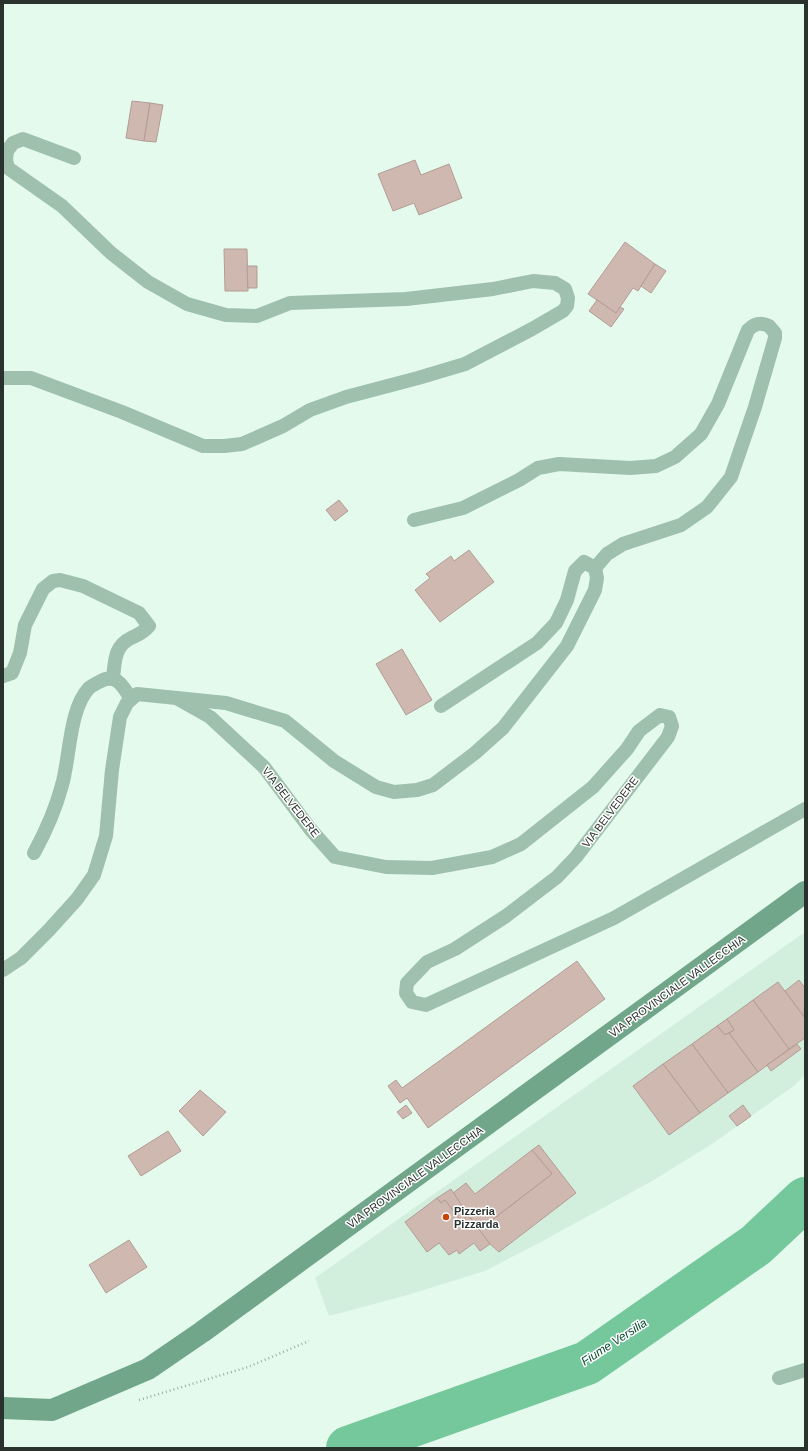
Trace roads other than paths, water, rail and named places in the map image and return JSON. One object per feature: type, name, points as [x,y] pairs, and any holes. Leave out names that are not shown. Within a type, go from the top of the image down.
[{"type":"main road","name":"VIA PROVINCIALE VALLECCHIA","points":[[3,1408],[52,1410],[148,1369],[202,1332],[805,892]]},
{"type":"lane","points":[[3,378],[31,378],[122,412],[203,446],[242,444],[283,426],[310,410],[346,397],[464,364],[563,312],[567,306],[568,298],[564,289],[555,282],[533,281],[493,289],[406,298],[290,303],[257,316],[226,315],[187,304],[148,282],[111,253],[62,206],[8,168],[6,160],[7,151],[13,143],[23,139],[74,158]]},
{"type":"lane","points":[[414,520],[463,508],[538,468],[559,464],[630,468],[656,466],[675,457],[701,434],[718,404],[748,330],[760,323],[770,326],[775,333],[775,338],[755,407],[731,477],[707,507],[681,525],[623,544],[607,554],[595,568]]},
{"type":"lane","points":[[441,706],[537,643],[556,623],[568,600],[575,571],[584,562],[595,568]]},
{"type":"lane","points":[[3,970],[21,958],[49,930],[77,899],[94,875],[106,836],[112,770],[120,717],[127,703],[137,694],[226,703],[285,721],[334,761],[376,787],[394,792],[417,790],[433,785],[475,753],[503,728],[567,646],[595,590],[597,578],[595,568]]},
{"type":"lane","points":[[3,676],[12,673],[15,667],[20,653],[25,625],[43,589],[53,581],[60,580],[83,586],[139,613],[149,626],[145,631],[123,642],[117,652],[113,678]]},
{"type":"lane","points":[[34,852],[47,829],[62,784],[71,732],[81,700],[90,687],[106,678],[113,678],[120,683],[131,700]]},
{"type":"lane","name":"VIA BELVEDERE","points":[[178,699],[210,717],[264,767],[311,830],[335,857],[386,866],[432,868],[492,857],[521,844],[593,787],[627,749],[639,731],[660,715],[669,717],[672,726],[668,737],[585,846],[557,877],[506,916],[455,948],[428,962],[407,983],[406,993],[412,1002],[426,1005],[614,918],[805,809]]},
{"type":"lane","points":[[778,1378],[805,1370]]},
{"type":"waterway","name":"Fiume Versilia","points":[[348,1448],[587,1363],[756,1245],[805,1199]]},
{"type":"place","name":"Pizzeria Pizzarda","points":[[446,1217]]}]
